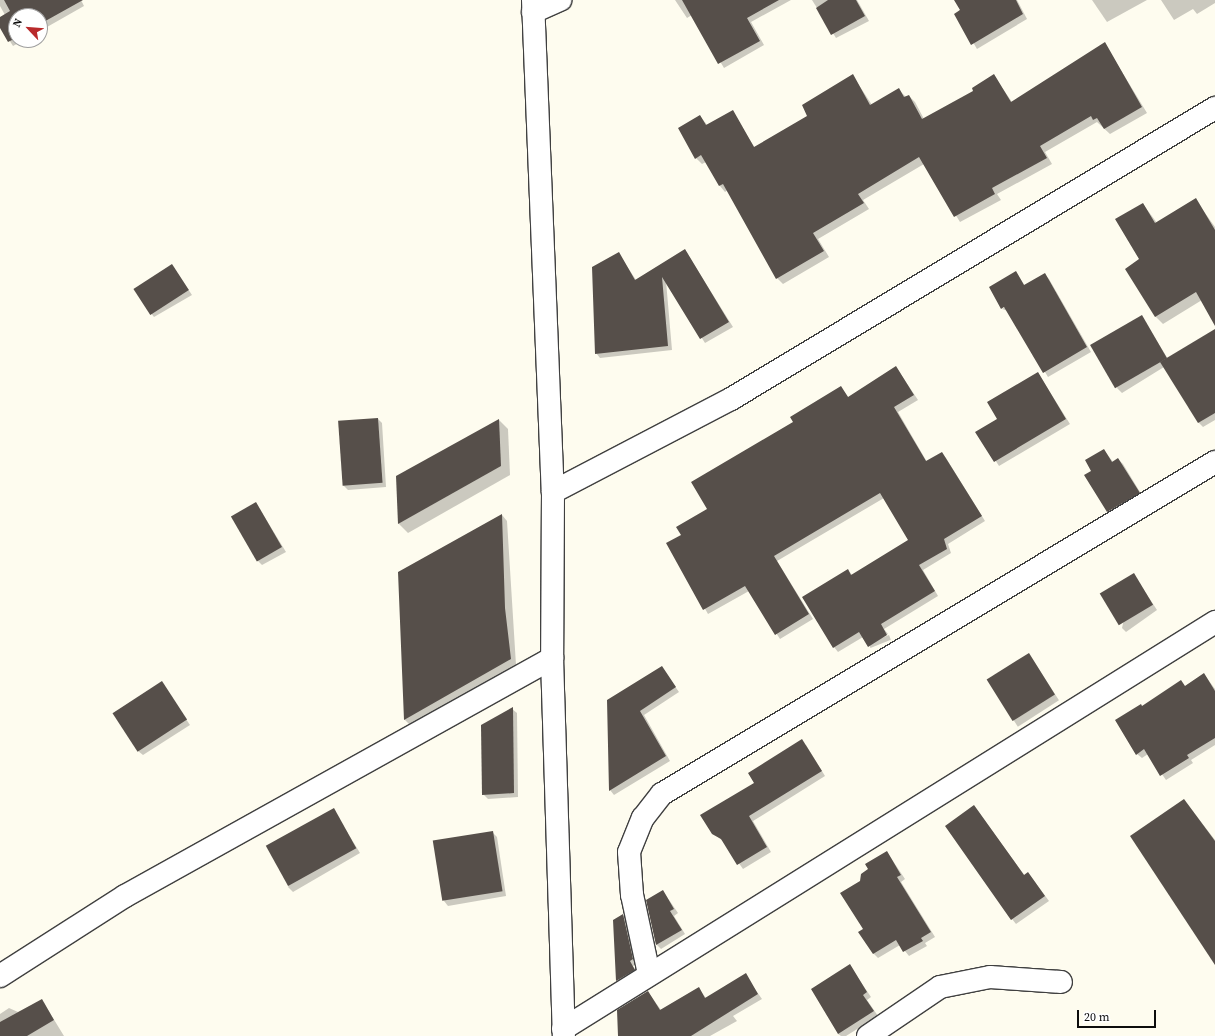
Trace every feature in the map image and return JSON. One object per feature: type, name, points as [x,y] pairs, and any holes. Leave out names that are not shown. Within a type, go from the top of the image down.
[{"type":"street","points":[[560,0],[533,6],[553,492],[552,658],[563,1032]]},
{"type":"street","points":[[553,492],[610,460],[731,399],[1215,108]]},
{"type":"street","points":[[649,974],[632,895],[629,852],[643,818],[662,794],[1215,462]]},
{"type":"street","points":[[563,1032],[649,974],[1215,622]]},
{"type":"street","points":[[0,976],[126,896],[552,658]]},
{"type":"street","points":[[868,1036],[940,987],[990,978],[1061,982]]},
{"type":"building","points":[[4,0],[83,0],[48,20],[48,8],[8,8]]},
{"type":"building","points":[[682,0],[779,0],[747,18],[760,41],[718,64]]},
{"type":"building","points":[[828,0],[856,0],[865,16],[831,35],[816,8]]},
{"type":"building","points":[[954,0],[1016,0],[1023,14],[971,45],[954,14],[960,10]]},
{"type":"building","points":[[8,12],[8,42],[0,28],[0,17]]},
{"type":"building","points":[[1105,42],[1142,107],[1104,129],[1097,118],[1093,120],[1091,116],[1040,146],[1047,158],[992,188],[995,194],[954,217],[919,157],[858,194],[864,203],[813,233],[824,251],[776,279],[723,184],[719,186],[701,155],[695,159],[678,128],[700,115],[706,125],[733,110],[754,147],[807,116],[802,105],[853,74],[870,105],[899,88],[904,97],[909,95],[922,119],[973,91],[972,88],[994,74],[1011,102]]},
{"type":"building","points":[[1196,198],[1215,230],[1215,326],[1196,292],[1155,317],[1125,269],[1139,259],[1115,219],[1143,203],[1155,223]]},
{"type":"building","points":[[685,249],[729,322],[700,339],[662,277],[668,346],[595,354],[592,267],[619,252],[635,280]]},
{"type":"building","points":[[172,264],[189,290],[150,315],[133,289]]},
{"type":"building","points":[[1016,271],[1024,285],[1045,273],[1087,347],[1043,373],[1004,307],[1001,309],[989,287]]},
{"type":"building","points":[[1142,315],[1167,358],[1115,388],[1090,345]]},
{"type":"building","points":[[1215,329],[1215,413],[1198,423],[1160,362]]},
{"type":"building","points":[[896,366],[914,395],[894,407],[926,461],[942,452],[982,516],[944,539],[947,549],[919,565],[935,591],[881,624],[887,635],[868,647],[859,632],[833,648],[802,597],[848,569],[851,575],[908,540],[880,493],[774,556],[809,614],[775,635],[745,586],[703,610],[666,543],[681,535],[676,527],[707,509],[691,482],[793,422],[790,417],[841,386],[848,397]]},
{"type":"building","points":[[1038,372],[1066,419],[994,462],[975,432],[997,419],[987,402]]},
{"type":"building","points":[[378,418],[383,483],[343,486],[338,421]]},
{"type":"building","points":[[499,419],[501,466],[398,524],[396,476]]},
{"type":"building","points":[[1104,449],[1112,462],[1118,458],[1140,493],[1107,512],[1084,475],[1091,471],[1085,460]]},
{"type":"building","points":[[256,502],[282,547],[257,562],[231,516]]},
{"type":"building","points":[[502,514],[505,608],[511,659],[404,720],[398,572]]},
{"type":"building","points":[[1134,573],[1153,605],[1119,625],[1100,594]]},
{"type":"building","points":[[1029,653],[1055,695],[1013,721],[987,679]]},
{"type":"building","points":[[662,666],[676,687],[640,711],[666,756],[609,791],[607,700]]},
{"type":"building","points":[[1204,673],[1215,691],[1215,738],[1187,755],[1189,758],[1160,776],[1144,749],[1136,755],[1115,720],[1141,704],[1142,706],[1181,680],[1185,686]]},
{"type":"building","points":[[162,681],[187,720],[138,752],[113,713]]},
{"type":"building","points":[[513,707],[514,793],[482,795],[481,725]]},
{"type":"building","points":[[802,739],[822,771],[749,816],[767,847],[737,865],[721,839],[712,834],[700,815],[754,783],[748,773]]},
{"type":"building","points":[[1184,799],[1215,841],[1215,965],[1130,836]]},
{"type":"building","points":[[974,805],[1024,875],[1028,872],[1045,896],[1011,920],[945,826]]},
{"type":"building","points":[[334,808],[356,848],[288,886],[266,846]]},
{"type":"building","points":[[493,831],[503,891],[442,901],[433,841]]},
{"type":"building","points":[[887,851],[901,875],[897,877],[931,932],[921,938],[923,941],[903,952],[896,940],[873,954],[858,932],[863,929],[840,893],[860,881],[861,874],[868,869],[865,864]]},
{"type":"building","points":[[663,890],[674,909],[670,911],[682,930],[656,945],[646,900]]},
{"type":"building","points":[[623,914],[633,959],[630,961],[635,970],[616,981],[613,920]]},
{"type":"building","points":[[850,964],[867,992],[863,995],[874,1011],[838,1034],[811,989]]},
{"type":"building","points":[[746,973],[758,994],[691,1036],[618,1036],[617,1010],[648,991],[660,1010],[699,987],[705,998]]},
{"type":"building","points":[[42,999],[54,1020],[27,1036],[0,1036],[0,1022]]}]
